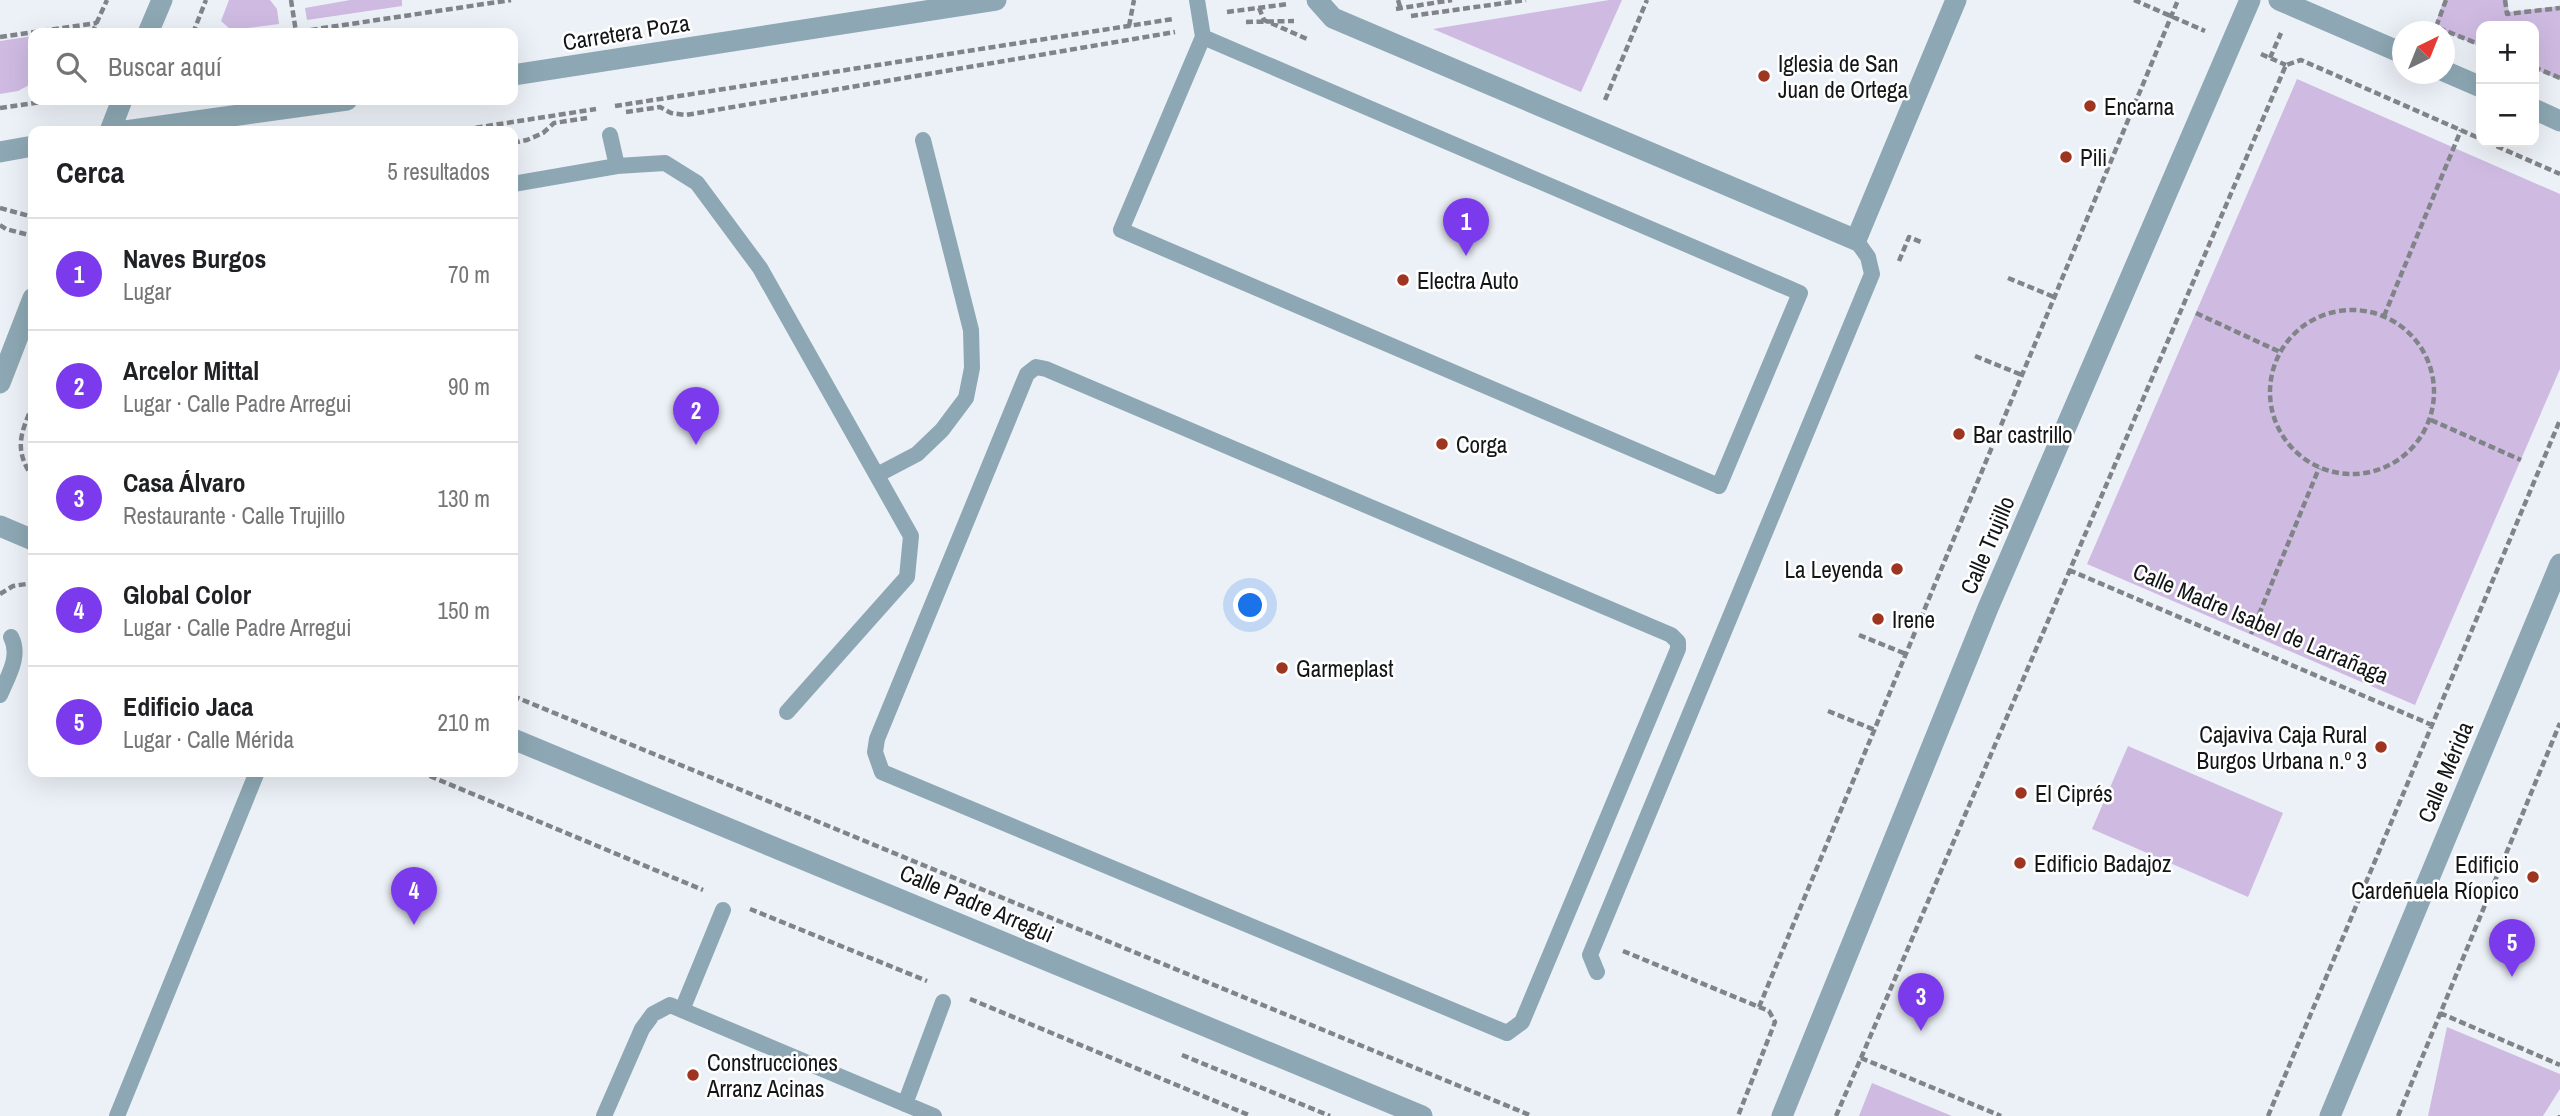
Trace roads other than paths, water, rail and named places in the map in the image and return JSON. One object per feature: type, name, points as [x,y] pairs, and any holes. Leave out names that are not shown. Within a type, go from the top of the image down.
[{"type":"street","points":[[150,28],[162,0]]},
{"type":"street","name":"Carretera Poza","points":[[518,74],[996,0]]},
{"type":"street","points":[[1317,0],[1333,18],[1856,240],[1956,0]]},
{"type":"street","name":"Calle Trujillo","points":[[1782,1116],[1988,608],[2250,0]]},
{"type":"street","points":[[2279,0],[2392,48]]},
{"type":"street","points":[[2455,75],[2476,85]]},
{"type":"street","points":[[112,126],[120,105]]},
{"type":"street","points":[[161,126],[311,105]]},
{"type":"street","points":[[2539,111],[2560,121]]},
{"type":"street","points":[[0,152],[28,147]]},
{"type":"street","points":[[0,383],[28,311]]},
{"type":"street","points":[[0,526],[28,538]]},
{"type":"street","name":"Calle Mérida","points":[[2330,1116],[2560,564]]},
{"type":"street","name":"Calle Padre Arregui","points":[[518,741],[1422,1116]]},
{"type":"lane","points":[[1197,0],[1202,32],[1121,230],[1719,486],[1800,293],[1202,32]]},
{"type":"lane","points":[[610,135],[617,166]]},
{"type":"lane","points":[[877,475],[917,454],[942,430],[966,398],[972,368],[971,330],[923,140]]},
{"type":"lane","points":[[518,183],[617,166],[665,163],[697,183],[761,268],[911,536],[907,577],[787,712]]},
{"type":"lane","points":[[1597,972],[1590,955],[1872,274],[1868,257],[1856,240]]},
{"type":"lane","points":[[1036,367],[1671,635],[1678,642],[1678,649],[1522,1022],[1507,1033],[882,772],[875,752],[877,740],[1027,374],[1036,367]]},
{"type":"lane","points":[[0,695],[16,653],[11,638]]},
{"type":"lane","points":[[117,1116],[255,777]]},
{"type":"lane","points":[[682,1010],[723,910]]},
{"type":"lane","points":[[905,1104],[943,1002]]},
{"type":"lane","points":[[604,1116],[642,1028],[653,1014],[670,1005],[934,1116]]},
{"type":"place","name":"Iglesia de San Juan de Ortega","points":[[1764,76]]},
{"type":"place","name":"Encarna","points":[[2090,106]]},
{"type":"place","name":"Pili","points":[[2066,157]]},
{"type":"place","name":"Naves Burgos","points":[[1466,256]]},
{"type":"place","name":"Electra Auto","points":[[1403,280]]},
{"type":"place","name":"Bar castrillo","points":[[1959,434]]},
{"type":"place","name":"Corga","points":[[1442,444]]},
{"type":"place","name":"Arcelor Mittal","points":[[696,445]]},
{"type":"place","name":"La Leyenda","points":[[1897,569]]},
{"type":"place","name":"Irene","points":[[1878,619]]},
{"type":"place","name":"Garmeplast","points":[[1282,668]]},
{"type":"place","name":"Cajaviva Caja Rural Burgos Urbana n.º 3","points":[[2381,747]]},
{"type":"place","name":"El Ciprés","points":[[2021,793]]},
{"type":"place","name":"Edificio Badajoz","points":[[2020,863]]},
{"type":"place","name":"Edificio Cardeñuela Ríopico","points":[[2533,877]]},
{"type":"place","name":"Global Color","points":[[414,925]]},
{"type":"place","name":"Edificio Jaca","points":[[2512,977]]},
{"type":"place","name":"Casa Álvaro","points":[[1921,1031]]},
{"type":"place","name":"Construcciones Arranz Acinas","points":[[693,1075]]}]
